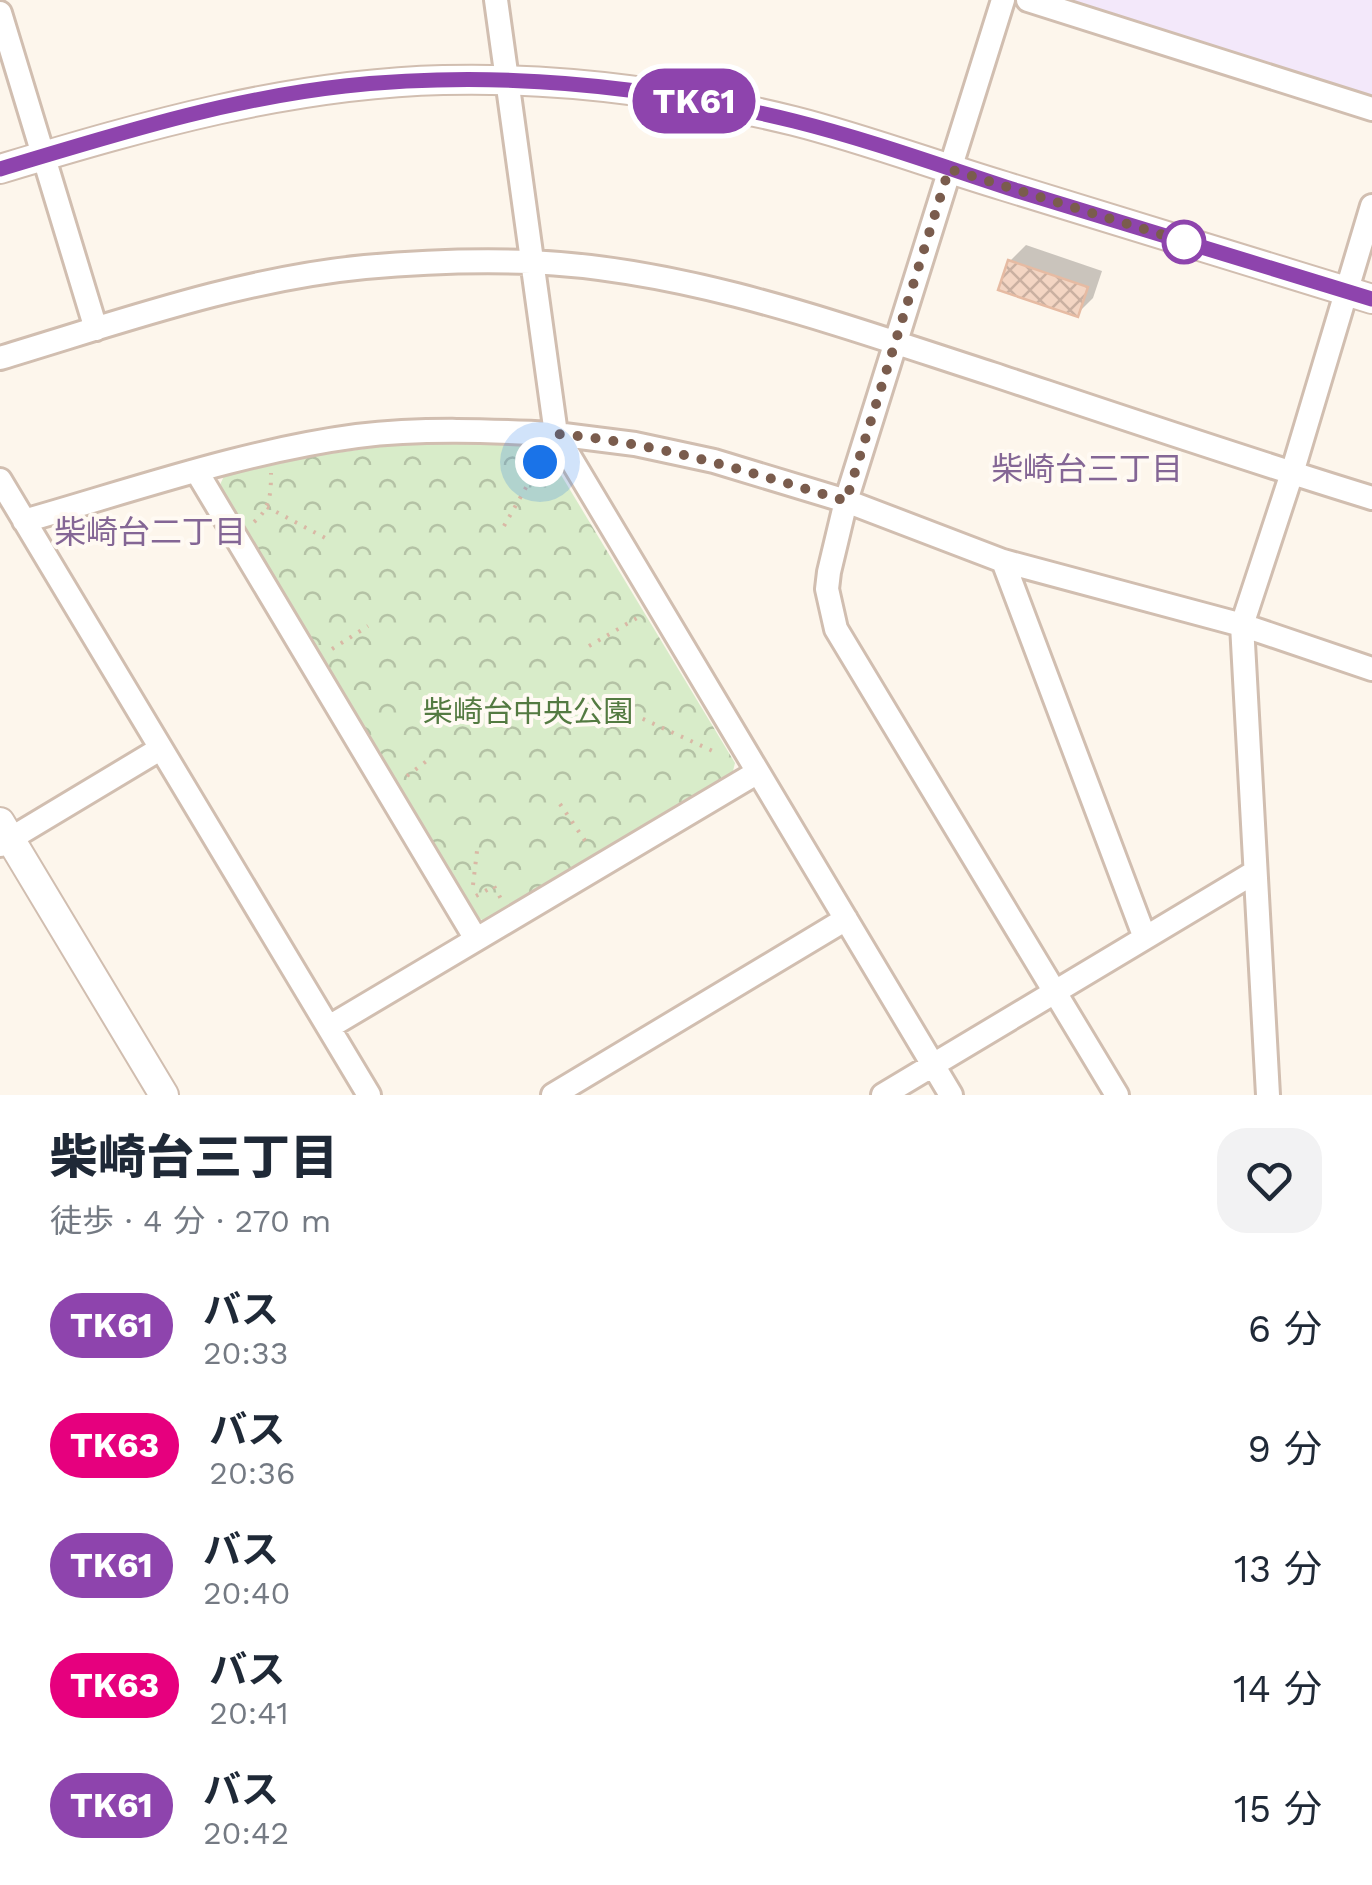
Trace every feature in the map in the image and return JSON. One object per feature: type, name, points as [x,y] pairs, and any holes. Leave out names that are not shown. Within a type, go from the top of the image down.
[{"type":"street","points":[[496,0],[556,434],[952,1095]]},
{"type":"street","points":[[1003,0],[846,501],[828,590],[836,628],[1117,1095]]},
{"type":"street","points":[[1028,0],[1372,109]]},
{"type":"street","points":[[0,13],[96,329]]},
{"type":"street","points":[[0,169],[195,112],[271,96],[346,86],[443,80],[586,84],[796,122],[1359,295]]},
{"type":"street","points":[[1268,1095],[1242,625],[1292,473],[1359,295],[1372,206]]},
{"type":"street","points":[[0,358],[234,290],[298,276],[401,264],[532,262],[613,271],[718,291],[896,343],[1372,498]]},
{"type":"street","points":[[24,521],[312,444],[410,431],[596,437],[674,451],[846,501],[1003,561],[1242,625],[1372,668]]},
{"type":"street","points":[[197,472],[476,939]]},
{"type":"street","points":[[0,480],[369,1095]]},
{"type":"street","points":[[1003,561],[1145,938]]},
{"type":"street","points":[[160,749],[3,835],[164,1095]]},
{"type":"street","points":[[328,1027],[758,772]]},
{"type":"street","points":[[883,1095],[1255,872]]},
{"type":"street","points":[[553,1095],[846,919]]},
{"type":"path","points":[[504,526],[556,434]]},
{"type":"path","points":[[236,537],[266,513],[271,492],[271,454]]},
{"type":"path","points":[[267,506],[330,540]]},
{"type":"path","points":[[589,646],[659,606]]},
{"type":"path","points":[[312,662],[368,626]]},
{"type":"path","points":[[622,716],[641,718],[758,772]]},
{"type":"path","points":[[395,785],[428,760]]},
{"type":"path","points":[[560,804],[604,864]]},
{"type":"path","points":[[477,851],[472,898],[494,886],[512,918]]},
{"type":"shaded area","points":[[1066,0],[1372,0],[1372,96]]},
{"type":"green space","name":"柴崎台中央公園","points":[[407,443],[536,444],[546,450],[735,763],[732,775],[486,921],[476,918],[219,487],[224,476],[314,456]]},
{"type":"building","points":[[1008,260],[1088,287],[1078,317],[998,290]]},
{"type":"bus line","name":"TK61","points":[[0,169],[195,112],[271,96],[346,86],[443,80],[586,84],[665,95],[796,122],[1372,299]]},
{"type":"district","name":"柴崎台三丁目","points":[[1087,469]]},
{"type":"district","name":"柴崎台二丁目","points":[[150,532]]},
{"type":"route","points":[[540,462],[556,434],[596,437],[694,456],[846,501],[949,169],[1202,247],[1184,242]]}]
